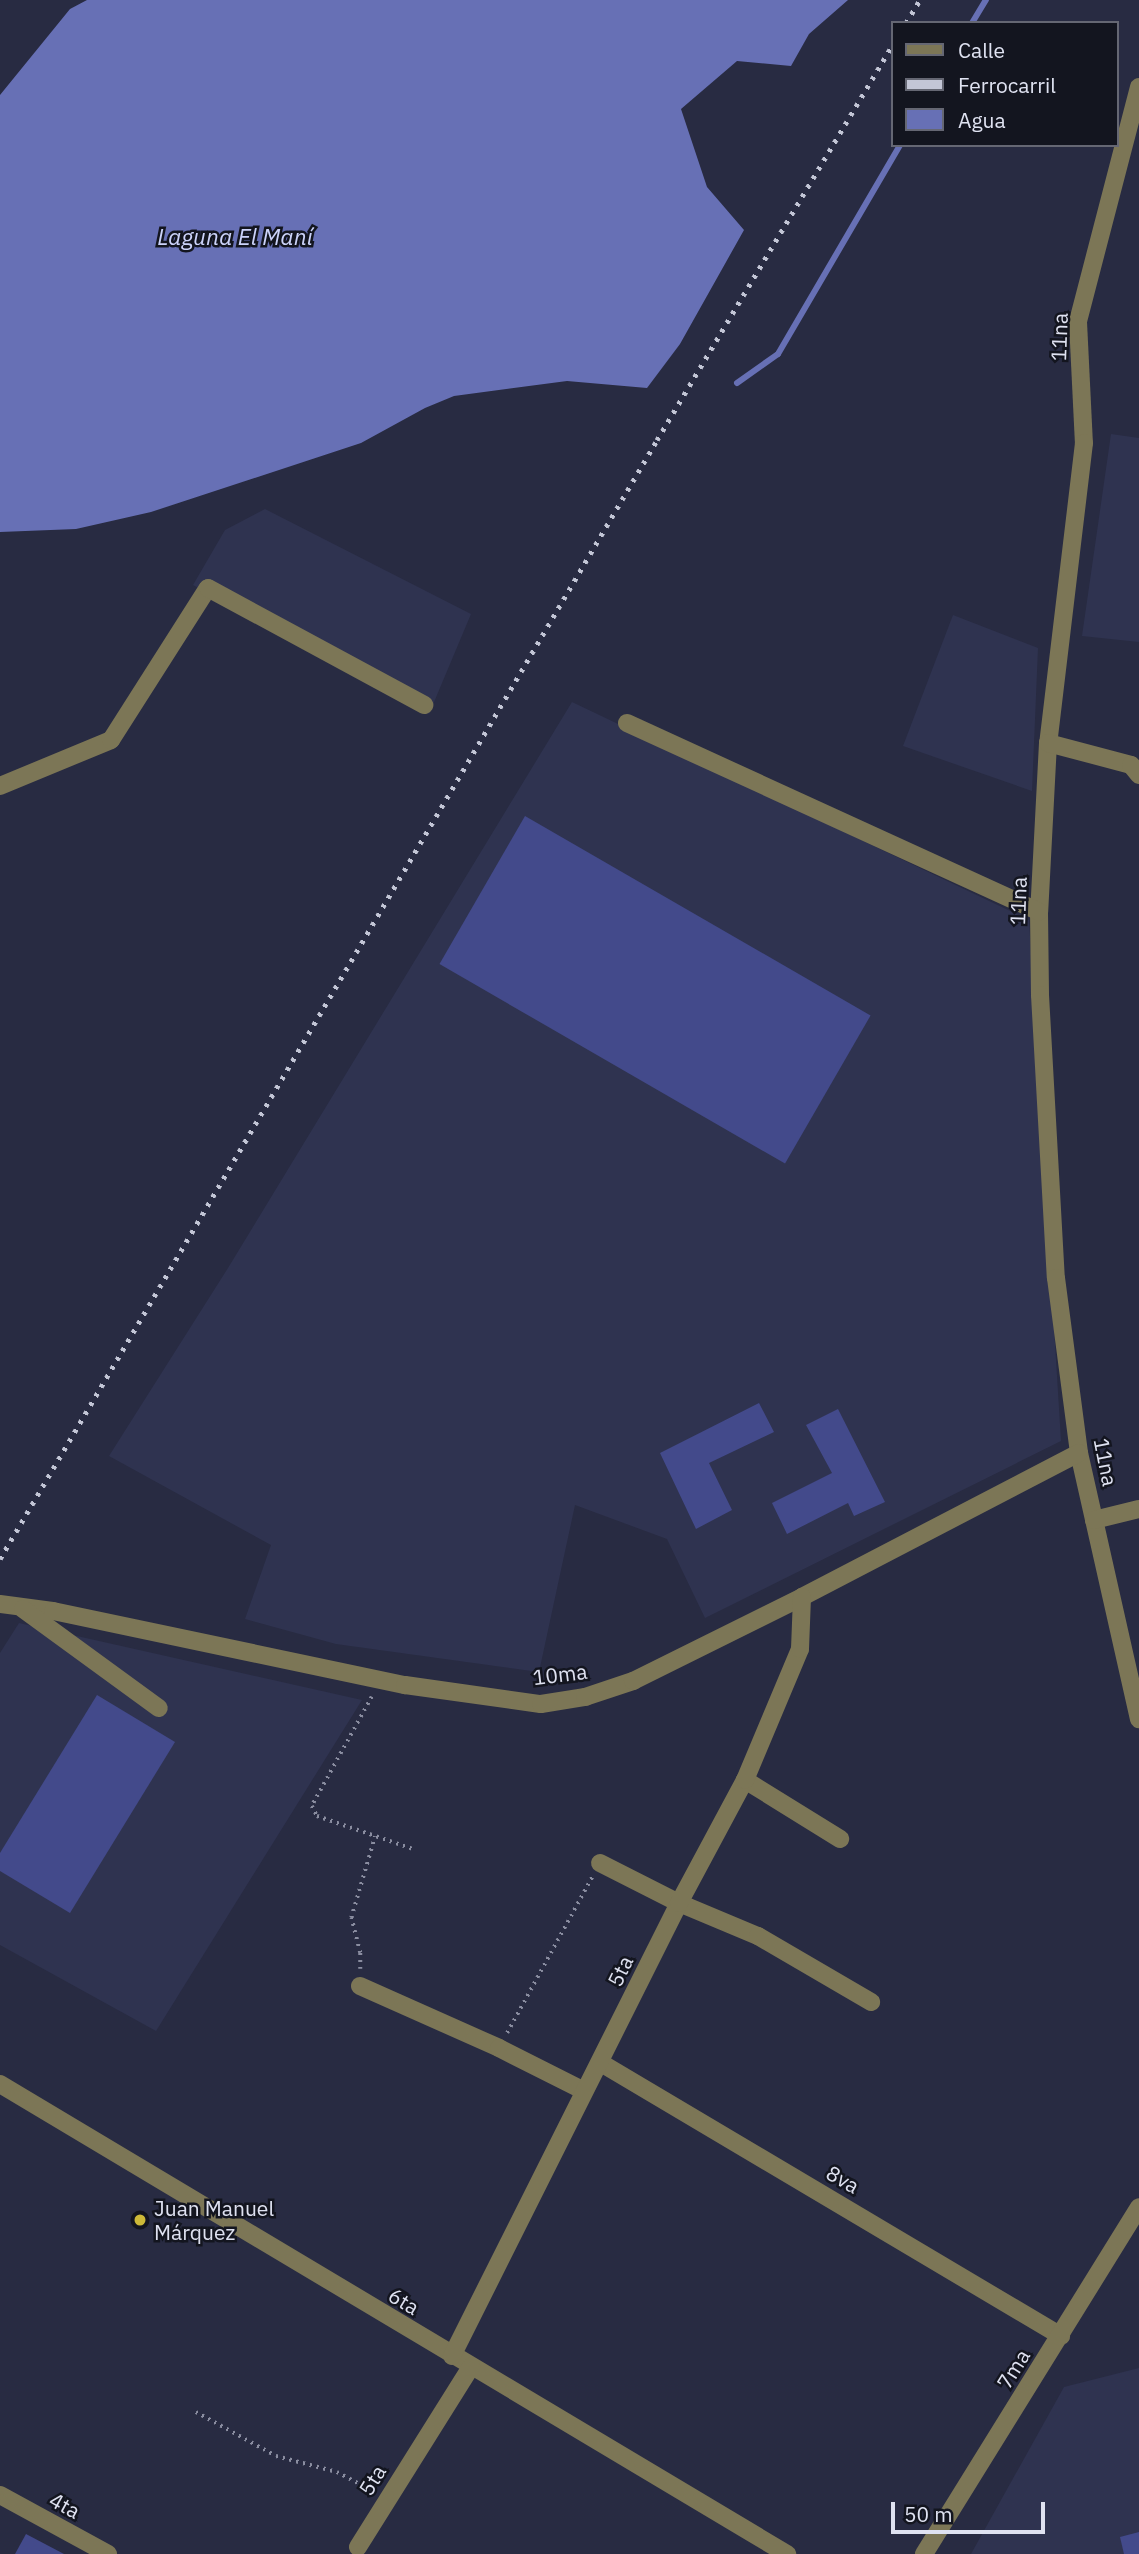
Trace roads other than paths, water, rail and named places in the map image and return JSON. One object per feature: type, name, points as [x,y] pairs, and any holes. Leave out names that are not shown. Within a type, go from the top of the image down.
[{"type":"street","name":"11na","points":[[1139,86],[1079,322],[1084,443],[1048,743],[1039,912],[1040,996],[1056,1278],[1079,1453],[1139,1719]]},
{"type":"street","points":[[0,786],[111,740],[208,587],[424,705]]},
{"type":"street","points":[[627,723],[1039,912]]},
{"type":"street","points":[[1048,743],[1131,765],[1139,775]]},
{"type":"street","name":"10ma","points":[[7,1608],[382,1680],[541,1704],[585,1697],[633,1681],[802,1597],[1079,1453]]},
{"type":"street","points":[[1094,1520],[1139,1509]]},
{"type":"street","name":"5ta","points":[[452,2356],[679,1903],[745,1780],[800,1649],[802,1597]]},
{"type":"street","points":[[7,1608],[159,1708]]},
{"type":"street","points":[[745,1780],[840,1839]]},
{"type":"street","points":[[600,1863],[679,1903],[758,1936],[871,2002]]},
{"type":"street","points":[[360,1986],[499,2048],[584,2091]]},
{"type":"street","name":"8va","points":[[601,2063],[1061,2336]]},
{"type":"street","name":"6ta","points":[[0,2084],[787,2554]]},
{"type":"street","name":"7ma","points":[[924,2554],[1139,2207]]},
{"type":"street","name":"5ta","points":[[358,2547],[471,2367]]},
{"type":"street","name":"4ta","points":[[0,2495],[108,2554]]},
{"type":"water","name":"Laguna El Maní","points":[[87,0],[848,0],[809,34],[791,66],[737,61],[681,109],[707,187],[744,230],[680,344],[647,388],[567,381],[454,396],[425,408],[361,443],[151,512],[76,529],[0,532],[0,95],[70,9]]},
{"type":"waterway","points":[[973,21],[986,0]]},
{"type":"waterway","points":[[737,383],[778,354],[899,147]]},
{"type":"railway","points":[[907,21],[920,0]]},
{"type":"railway","points":[[0,1559],[657,440],[890,49]]},
{"type":"place","name":"Juan Manuel Márquez","points":[[140,2220]]}]
